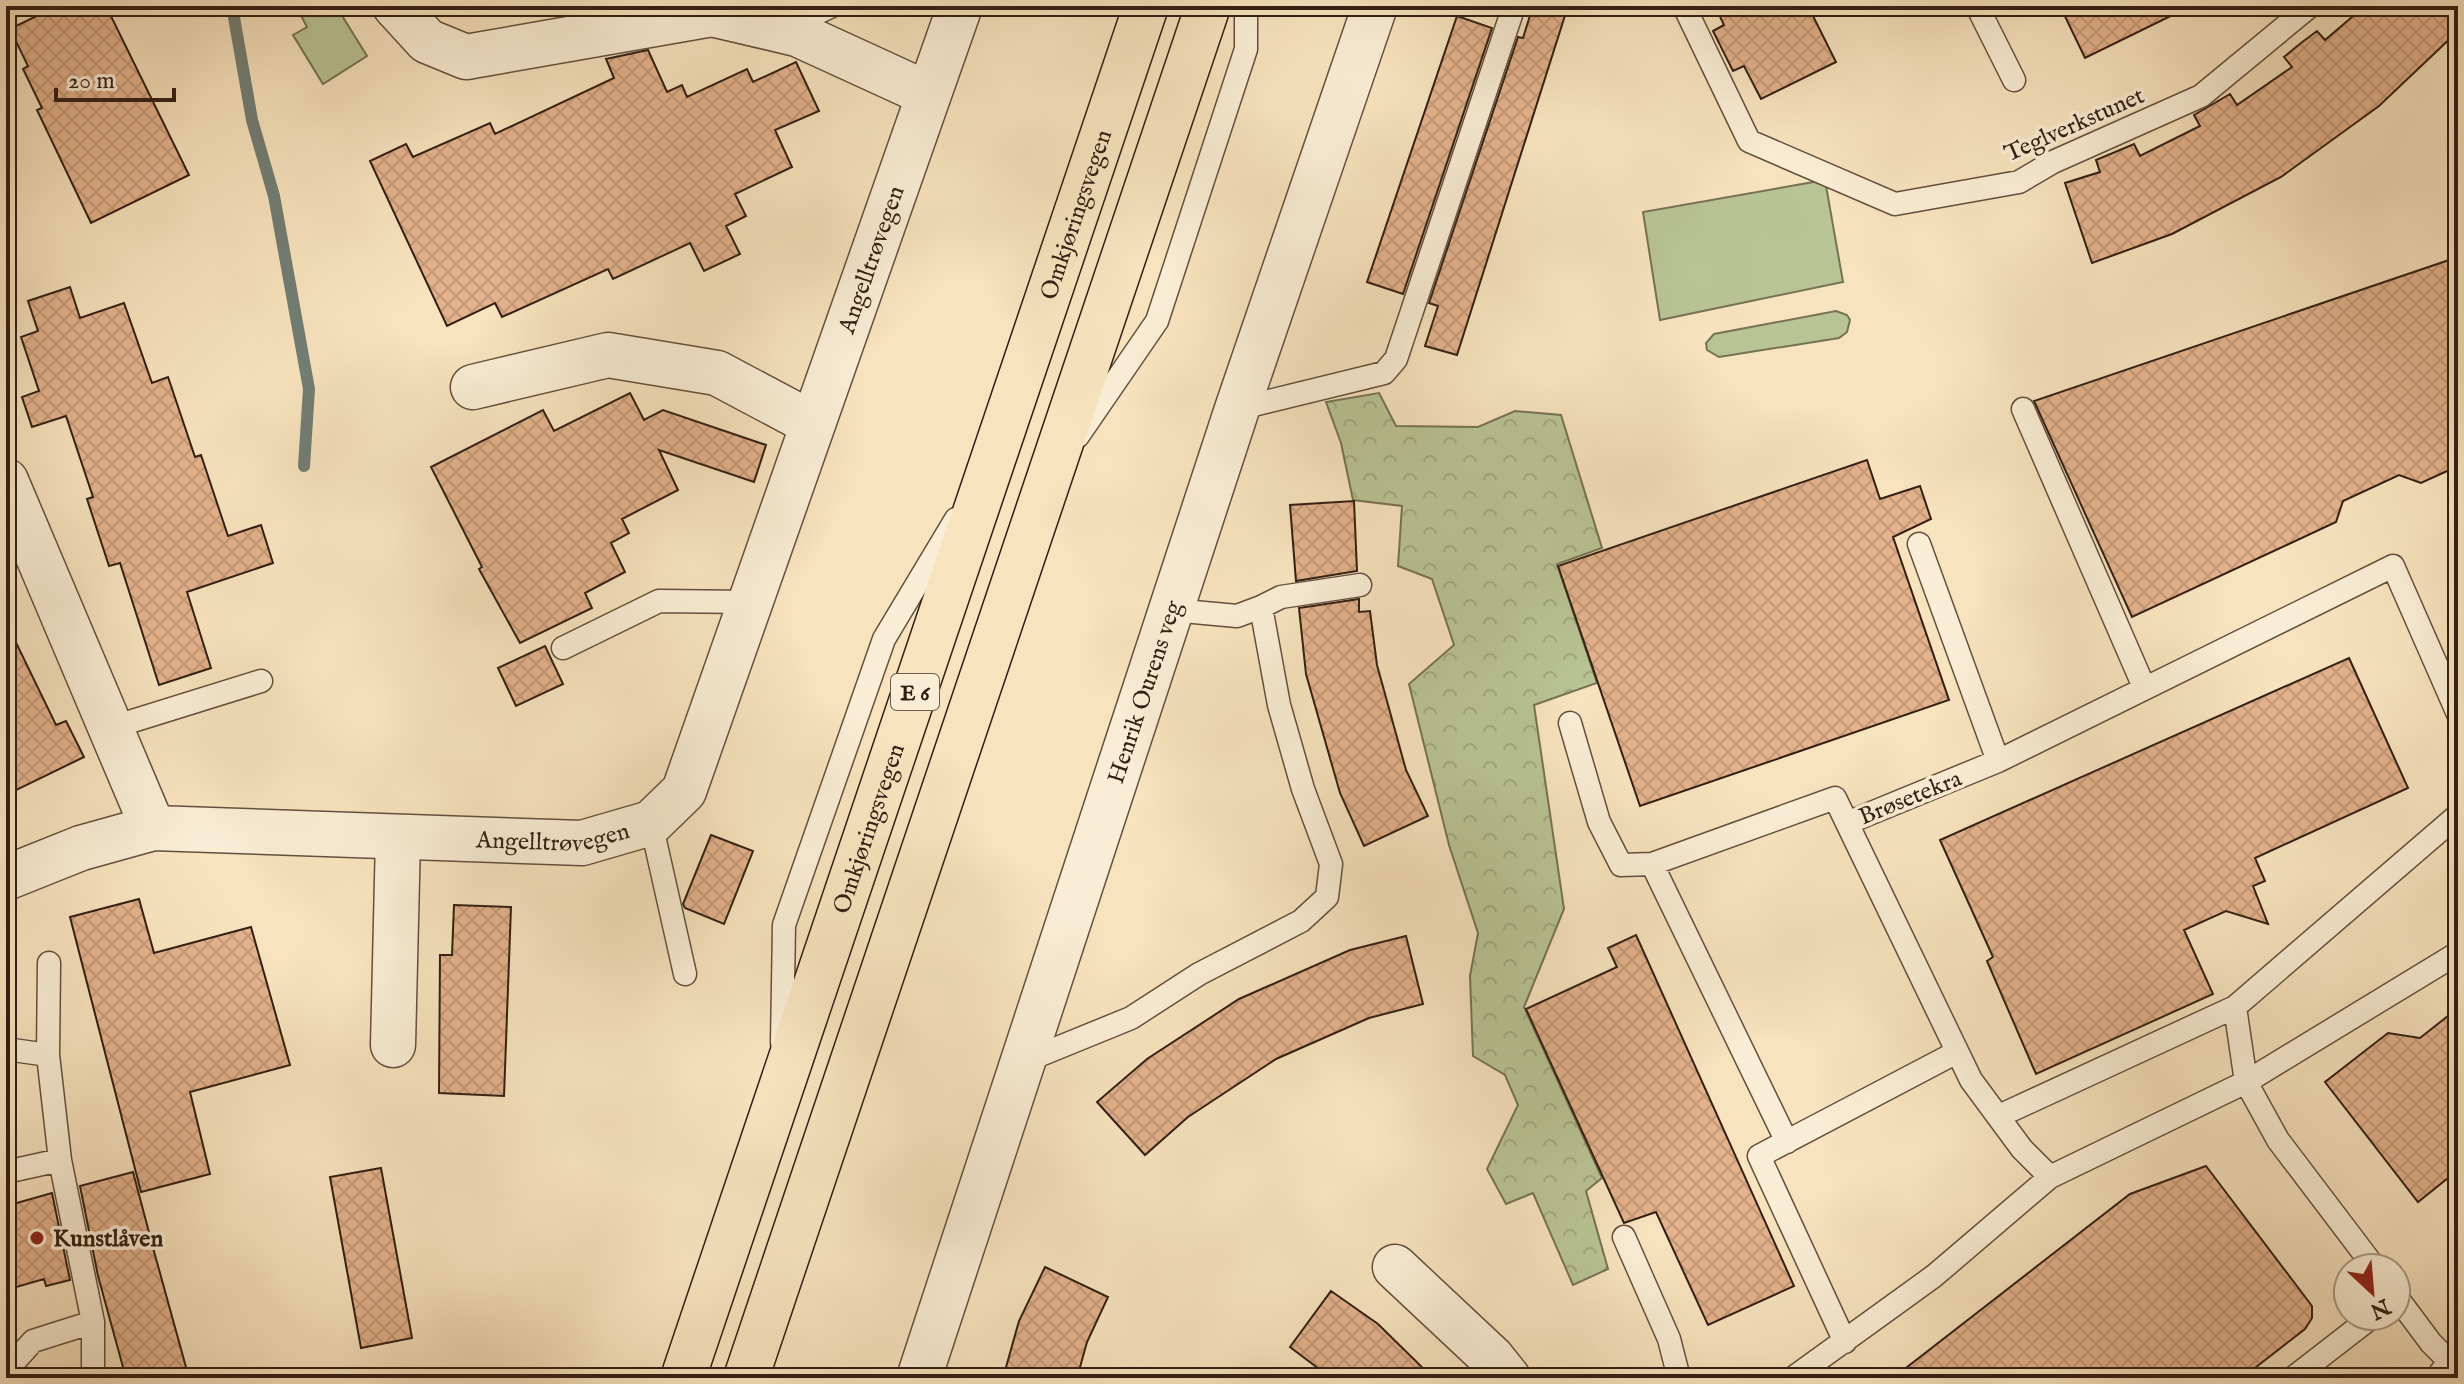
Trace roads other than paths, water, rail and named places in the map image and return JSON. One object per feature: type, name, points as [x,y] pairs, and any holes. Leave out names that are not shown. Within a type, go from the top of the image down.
[{"type":"highway","name":"Omkjøringsvegen","points":[[683,1378],[1146,6]]},
{"type":"highway","name":"E 6","points":[[746,1378],[1208,6]]},
{"type":"street","points":[[395,6],[427,41],[466,57],[712,14],[797,34],[928,94]]},
{"type":"street","name":"Angelltrøvegen","points":[[6,878],[81,848],[153,828],[582,843],[651,823],[684,791],[960,6]]},
{"type":"street","name":"Henrik Ourens veg","points":[[919,1378],[1237,409],[1375,6]]},
{"type":"street","points":[[473,387],[608,355],[717,373],[811,423]]},
{"type":"street","points":[[6,481],[153,828]]},
{"type":"street","points":[[393,1045],[398,838]]},
{"type":"street","points":[[1395,1267],[1492,1358],[1508,1378]]},
{"type":"street","points":[[2450,1378],[2458,1371]]},
{"type":"lane","points":[[797,34],[815,14],[832,6]]},
{"type":"lane","points":[[1050,476],[1157,321],[1246,49],[1246,6]]},
{"type":"lane","points":[[1237,409],[1384,373],[1396,359],[1514,6]]},
{"type":"lane","name":"Teglverkstunet","points":[[1684,6],[1749,141],[1895,204],[2019,182],[2053,162],[2201,96],[2310,6]]},
{"type":"lane","points":[[1977,6],[2014,80]]},
{"type":"lane","points":[[2023,409],[2144,687]]},
{"type":"lane","points":[[1919,544],[1998,761]]},
{"type":"lane","name":"Brøsetekra","points":[[2050,1177],[2022,1149],[1971,1080],[1847,823],[1998,761],[2393,566],[2458,714]]},
{"type":"lane","points":[[1172,610],[1237,616],[1281,597],[1360,585]]},
{"type":"lane","points":[[563,648],[659,601],[750,602]]},
{"type":"lane","points":[[1023,1062],[1131,1018],[1199,974],[1301,921],[1327,897],[1331,864],[1303,789],[1279,705],[1261,607]]},
{"type":"lane","points":[[110,728],[261,681]]},
{"type":"lane","points":[[1570,723],[1599,822],[1621,865],[1652,864],[1835,798],[1847,823]]},
{"type":"lane","points":[[1999,1116],[2235,1007],[2458,815]]},
{"type":"lane","points":[[651,823],[685,974]]},
{"type":"lane","points":[[1652,864],[1787,1142]]},
{"type":"lane","points":[[1793,1378],[1934,1276],[2050,1177],[2246,1082],[2458,953]]},
{"type":"lane","points":[[49,963],[48,1055],[60,1160],[93,1322],[93,1378]]},
{"type":"lane","points":[[2235,1007],[2246,1082],[2278,1140],[2363,1252]]},
{"type":"lane","points":[[6,1049],[48,1055]]},
{"type":"lane","points":[[1845,1342],[1759,1156],[1957,1052]]},
{"type":"lane","points":[[6,1172],[60,1160]]},
{"type":"lane","points":[[1624,1237],[1669,1339],[1679,1378]]},
{"type":"lane","points":[[2412,1318],[2458,1371]]},
{"type":"lane","points":[[6,1371],[33,1341],[93,1322]]},
{"type":"lane","points":[[2293,1378],[2352,1332]]},
{"type":"waterway","points":[[232,6],[252,120],[274,196],[309,389],[304,466]]},
{"type":"place","name":"Kunstlåven","points":[[37,1238]]}]
